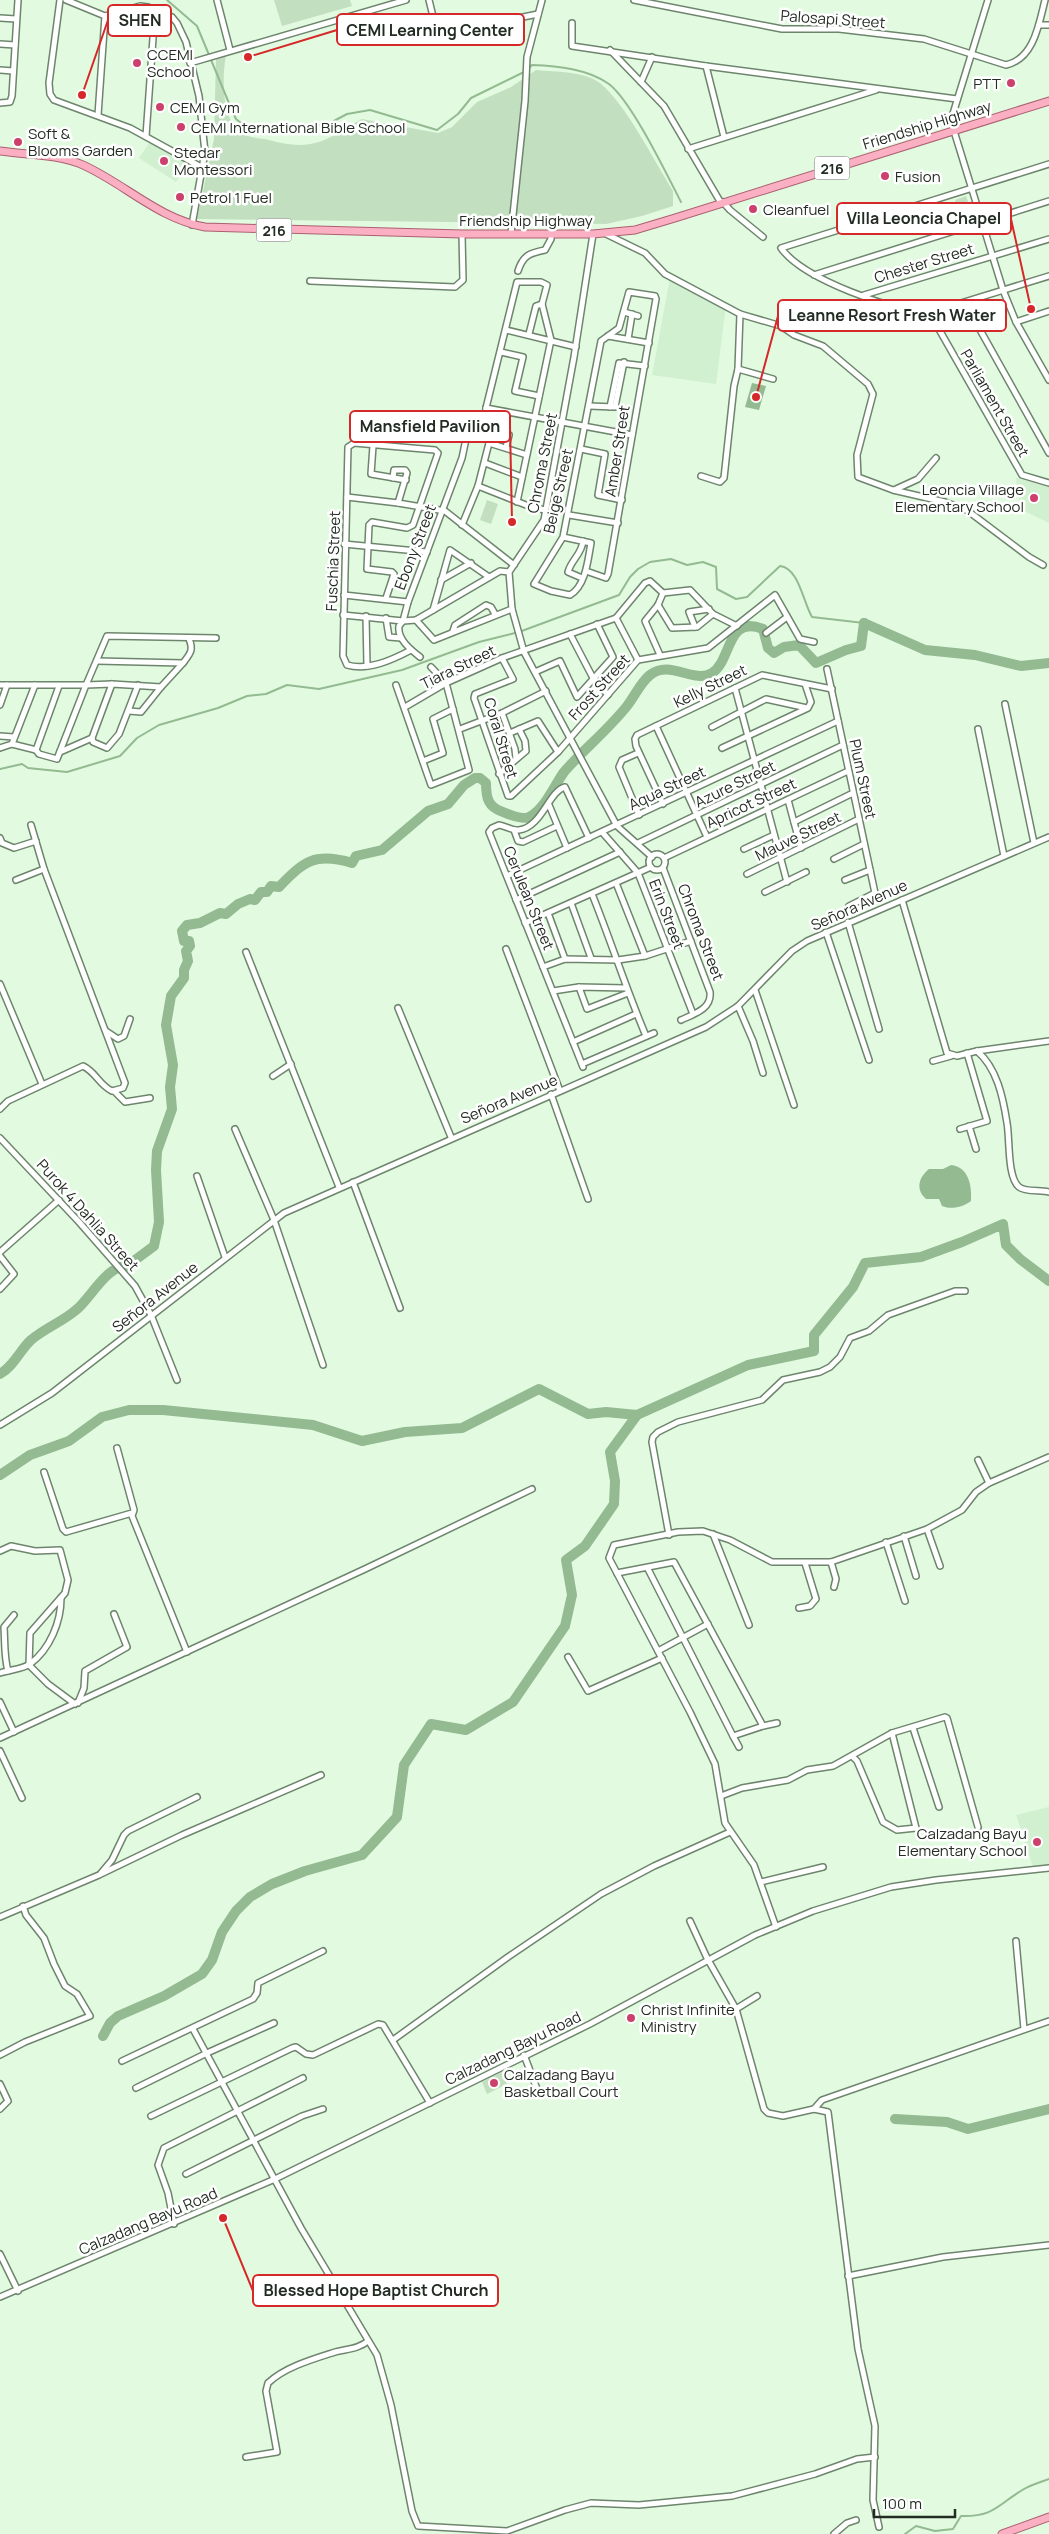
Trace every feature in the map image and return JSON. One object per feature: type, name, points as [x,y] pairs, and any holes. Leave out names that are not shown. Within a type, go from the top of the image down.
[{"type":"main road","name":"Friendship Highway","points":[[0,151],[82,165],[162,212],[192,225],[220,229],[462,234],[593,234],[635,230],[1049,101]]},
{"type":"main road","points":[[1002,2534],[1049,2518]]},
{"type":"street","points":[[0,103],[10,102],[18,0]]},
{"type":"street","points":[[60,0],[49,83],[50,94],[54,100],[98,115],[146,136],[203,168]]},
{"type":"street","points":[[66,0],[105,16],[140,6],[172,17],[177,23],[186,42],[199,96],[205,152],[192,225]]},
{"type":"street","points":[[217,0],[230,50]]},
{"type":"street","points":[[190,63],[218,53],[406,0]]},
{"type":"street","points":[[429,0],[438,37]]},
{"type":"street","points":[[511,234],[527,75],[527,57],[533,27],[542,0]]},
{"type":"street","name":"Palosapi Street","points":[[634,0],[782,29],[839,29],[924,39],[998,63],[1013,63],[1023,57],[1039,25],[1045,0]]},
{"type":"street","points":[[988,0],[952,117],[954,131],[970,190],[1002,290],[1016,322],[1049,380]]},
{"type":"street","points":[[146,136],[154,10]]},
{"type":"street","points":[[508,20],[538,14]]},
{"type":"street","points":[[98,115],[105,16]]},
{"type":"street","points":[[0,18],[16,19]]},
{"type":"street","points":[[572,23],[572,46],[609,50],[706,66],[957,99]]},
{"type":"street","points":[[1039,25],[1049,25]]},
{"type":"street","points":[[0,44],[15,45]]},
{"type":"street","points":[[609,50],[664,106],[722,203],[763,237]]},
{"type":"street","points":[[641,82],[652,57]]},
{"type":"street","points":[[706,66],[724,137]]},
{"type":"street","points":[[0,70],[13,70]]},
{"type":"street","points":[[862,87],[862,95]]},
{"type":"street","points":[[688,149],[878,89]]},
{"type":"street","points":[[1049,164],[781,248],[814,275],[841,288],[902,310],[932,317],[935,311],[1049,276]]},
{"type":"street","points":[[814,275],[1049,201]]},
{"type":"street","points":[[518,271],[525,256],[530,252],[546,250],[551,239],[551,233]]},
{"type":"street","points":[[605,233],[644,253],[665,274],[730,306],[740,314],[781,326],[794,335],[823,346],[868,384],[873,394],[857,455],[858,477],[893,490],[945,502],[968,511],[1028,557],[1042,564]]},
{"type":"street","points":[[310,280],[455,287],[463,280],[462,234]]},
{"type":"street","name":"Chroma Street","points":[[509,572],[544,520],[576,346],[593,234]]},
{"type":"street","name":"Chester Street","points":[[864,295],[1049,238]]},
{"type":"street","points":[[462,526],[485,463],[489,443],[487,433],[484,430],[486,408],[501,352],[516,282],[545,283],[542,304],[551,340],[517,502]]},
{"type":"street","name":"Amber Street","points":[[586,427],[601,341],[619,328],[629,292],[654,296],[656,302],[618,523],[606,578],[586,571]]},
{"type":"street","points":[[965,303],[1049,453]]},
{"type":"street","points":[[529,334],[536,306],[542,304]]},
{"type":"street","points":[[1016,322],[1049,311]]},
{"type":"street","points":[[624,312],[635,315],[628,339]]},
{"type":"street","points":[[701,476],[720,482],[724,478],[734,386],[738,368],[740,314]]},
{"type":"street","name":"Parliament Street","points":[[932,317],[1022,475],[1049,483]]},
{"type":"street","points":[[506,330],[576,346]]},
{"type":"street","points":[[608,336],[649,343]]},
{"type":"street","points":[[501,352],[523,357],[515,391],[538,396]]},
{"type":"street","points":[[589,406],[615,407],[624,362],[645,366]]},
{"type":"street","points":[[738,368],[773,379]]},
{"type":"street","points":[[486,408],[632,435]]},
{"type":"street","name":"Beige Street","points":[[582,578],[570,595],[551,591],[534,584],[563,537],[586,427]]},
{"type":"street","points":[[484,430],[508,435],[506,447]]},
{"type":"street","name":"Ebony Street","points":[[401,638],[398,631],[462,458],[466,439]]},
{"type":"street","name":"Fuschia Street","points":[[367,666],[347,666],[343,656],[344,544],[348,447],[354,443],[373,446]]},
{"type":"street","points":[[489,443],[527,455]]},
{"type":"street","points":[[386,598],[394,574],[387,571],[367,569],[370,523],[411,527],[439,456],[435,450],[373,446],[371,474],[406,480]]},
{"type":"street","points":[[581,449],[605,454],[598,496],[622,500]]},
{"type":"street","points":[[893,490],[918,479],[936,458]]},
{"type":"street","points":[[485,463],[522,477]]},
{"type":"street","points":[[393,478],[394,470],[406,471],[406,480],[398,502]]},
{"type":"street","points":[[478,486],[517,502],[545,510]]},
{"type":"street","points":[[347,497],[398,502],[443,510],[514,565]]},
{"type":"street","points":[[569,515],[618,523]]},
{"type":"street","points":[[563,537],[583,541],[591,543],[586,571],[582,578],[568,572],[583,541]]},
{"type":"street","points":[[344,544],[427,552]]},
{"type":"street","points":[[433,610],[450,550],[489,577]]},
{"type":"street","points":[[441,580],[471,563]]},
{"type":"street","points":[[343,615],[403,621],[416,620],[500,571],[509,572],[512,609],[524,652],[617,826],[652,858]]},
{"type":"street","points":[[638,660],[616,618],[645,582],[650,581],[654,583],[663,593]]},
{"type":"street","points":[[663,593],[690,590],[713,614],[737,626]]},
{"type":"street","points":[[660,655],[645,621],[658,605],[663,593]]},
{"type":"street","points":[[344,595],[386,598],[408,602]]},
{"type":"street","name":"Frost Street","points":[[528,781],[571,739],[638,660],[708,648],[775,596],[800,639],[814,642]]},
{"type":"street","points":[[453,631],[455,625],[486,605],[491,607],[495,614]]},
{"type":"street","points":[[658,605],[672,628],[695,627],[713,614]]},
{"type":"street","points":[[416,620],[433,640],[495,614],[512,609]]},
{"type":"street","points":[[695,627],[689,612],[709,609]]},
{"type":"street","points":[[366,616],[367,666],[388,660],[411,650]]},
{"type":"street","points":[[766,633],[787,617]]},
{"type":"street","points":[[386,618],[389,637],[401,638],[420,657]]},
{"type":"street","name":"Tiara Street","points":[[405,707],[446,683],[502,658],[524,652],[616,618]]},
{"type":"street","points":[[535,672],[560,661],[577,697],[613,657],[597,624]]},
{"type":"street","points":[[570,634],[593,678],[608,695]]},
{"type":"street","points":[[0,748],[12,744],[36,750],[38,754],[57,759],[107,636],[216,638]]},
{"type":"street","points":[[129,711],[141,712],[183,663],[191,653],[192,645],[189,639]]},
{"type":"street","name":"Coral Street","points":[[502,658],[514,679],[474,696],[508,796],[511,796],[528,781]]},
{"type":"street","points":[[97,661],[183,663]]},
{"type":"street","points":[[396,685],[430,783],[433,785],[469,770],[470,766],[446,683],[431,667]]},
{"type":"street","name":"Plum Street","points":[[827,669],[875,893],[849,906]]},
{"type":"street","name":"Kelly Street","points":[[638,753],[634,739],[637,735],[762,675],[832,689]]},
{"type":"street","points":[[0,684],[86,686],[112,684],[161,687]]},
{"type":"street","points":[[0,705],[8,684]]},
{"type":"street","points":[[60,752],[92,738],[112,684]]},
{"type":"street","points":[[722,748],[808,708],[811,702],[805,684]]},
{"type":"street","points":[[12,744],[35,685]]},
{"type":"street","points":[[92,738],[93,742],[107,748],[119,734],[138,685]]},
{"type":"street","points":[[36,750],[59,686]]},
{"type":"street","points":[[735,688],[743,711],[787,882]]},
{"type":"street","points":[[460,729],[502,713],[546,692]]},
{"type":"street","points":[[712,727],[766,700],[808,708]]},
{"type":"street","points":[[1005,704],[1034,843]]},
{"type":"street","points":[[423,761],[443,753],[433,719],[453,709]]},
{"type":"street","points":[[502,713],[510,733],[516,759]]},
{"type":"street","points":[[510,733],[538,720],[558,752]]},
{"type":"street","name":"Aqua Street","points":[[506,876],[686,794],[838,721]]},
{"type":"street","points":[[656,726],[708,838]]},
{"type":"street","points":[[499,774],[526,751],[525,741],[519,729]]},
{"type":"street","points":[[978,729],[1004,856]]},
{"type":"street","points":[[0,736],[14,737]]},
{"type":"street","name":"Azure Street","points":[[638,844],[762,786],[843,745]]},
{"type":"street","points":[[640,815],[619,767],[622,760],[638,753],[663,804]]},
{"type":"street","name":"Apricot Street","points":[[664,858],[848,771]]},
{"type":"street","name":"Cerulean Street","points":[[589,838],[566,788],[561,788],[528,826],[514,830],[499,825],[489,832],[583,1065],[646,1036]]},
{"type":"street","points":[[794,822],[853,793]]},
{"type":"street","points":[[788,800],[801,848]]},
{"type":"street","points":[[548,805],[567,848]]},
{"type":"street","name":"Mauve Street","points":[[748,874],[859,819]]},
{"type":"street","points":[[31,825],[44,869],[125,1083],[123,1088],[114,1091]]},
{"type":"street","points":[[514,830],[518,841],[522,842],[557,826]]},
{"type":"street","name":"Erin Street","points":[[602,832],[638,873],[693,1014]]},
{"type":"street","points":[[744,849],[774,835]]},
{"type":"street","name":"Señora Avenue","points":[[0,1425],[52,1393],[274,1220],[451,1137],[706,1027],[738,1006],[792,951],[826,932],[1049,837]]},
{"type":"street","points":[[0,838],[2,843],[14,848],[36,841]]},
{"type":"street","points":[[834,859],[864,844]]},
{"type":"street","points":[[516,900],[620,852]]},
{"type":"street","points":[[651,866],[657,870],[662,868],[664,858],[659,855],[652,858]]},
{"type":"street","points":[[651,866],[652,858]]},
{"type":"street","points":[[525,923],[651,866]]},
{"type":"street","name":"Chroma Street","points":[[662,868],[710,992],[711,1000],[708,1005],[693,1014]]},
{"type":"street","points":[[16,880],[44,869]]},
{"type":"street","points":[[845,880],[870,870]]},
{"type":"street","points":[[765,892],[806,872]]},
{"type":"street","points":[[616,883],[645,956]]},
{"type":"street","points":[[592,894],[618,960],[636,1014],[646,1036],[654,1033]]},
{"type":"street","points":[[902,900],[942,1044],[951,1056]]},
{"type":"street","points":[[571,903],[591,958]]},
{"type":"street","points":[[548,913],[566,958]]},
{"type":"street","points":[[848,922],[879,1029]]},
{"type":"street","points":[[826,932],[869,1060]]},
{"type":"street","points":[[543,967],[566,958],[618,960],[645,956],[691,941]]},
{"type":"street","points":[[506,949],[560,1091]]},
{"type":"street","points":[[246,952],[339,1188]]},
{"type":"street","points":[[0,984],[42,1084]]},
{"type":"street","points":[[553,991],[579,987],[627,991]]},
{"type":"street","points":[[579,987],[587,1009],[627,991]]},
{"type":"street","points":[[755,990],[794,1105]]},
{"type":"street","points":[[738,1006],[753,1041],[762,1074]]},
{"type":"street","points":[[398,1008],[451,1137]]},
{"type":"street","points":[[573,1042],[636,1014]]},
{"type":"street","points":[[681,1020],[693,1014]]},
{"type":"street","points":[[106,1031],[118,1039],[124,1036],[130,1019]]},
{"type":"street","points":[[933,1061],[976,1051],[1049,1041]]},
{"type":"street","points":[[976,1051],[986,1059],[994,1071],[1008,1124],[1010,1159],[1016,1183],[1021,1189],[1049,1192]]},
{"type":"street","points":[[960,1129],[987,1120],[967,1054]]},
{"type":"street","points":[[273,1076],[291,1064]]},
{"type":"street","points":[[0,1108],[8,1100],[82,1066],[92,1070],[104,1087],[114,1091],[126,1102],[150,1098]]},
{"type":"street","points":[[552,1094],[588,1199]]},
{"type":"street","points":[[969,1126],[976,1149]]},
{"type":"street","points":[[235,1129],[274,1220],[323,1365]]},
{"type":"street","name":"Purok 4 Dahlia Street","points":[[0,1138],[59,1200],[129,1280],[151,1315],[177,1380]]},
{"type":"street","points":[[197,1176],[225,1257]]},
{"type":"street","points":[[353,1182],[400,1308]]},
{"type":"street","points":[[0,1252],[59,1200]]},
{"type":"street","points":[[0,1256],[14,1274],[0,1290]]},
{"type":"street","points":[[668,1535],[652,1442],[653,1437],[658,1432],[678,1422],[762,1400],[783,1380],[820,1372],[830,1367],[840,1357],[850,1338],[869,1331],[894,1312],[955,1291],[965,1291]]},
{"type":"street","points":[[117,1448],[128,1484],[134,1510],[132,1513],[187,1652]]},
{"type":"street","points":[[776,1927],[754,1865],[730,1832],[723,1815],[715,1764],[609,1558],[614,1545],[702,1530],[772,1562],[831,1562],[927,1529],[962,1510],[976,1492],[989,1483],[1049,1457]]},
{"type":"street","points":[[978,1460],[989,1483]]},
{"type":"street","points":[[44,1472],[63,1529],[66,1532],[132,1513]]},
{"type":"street","points":[[0,1738],[532,1489]]},
{"type":"street","points":[[927,1529],[940,1566]]},
{"type":"street","points":[[713,1534],[749,1625]]},
{"type":"street","points":[[904,1536],[916,1576]]},
{"type":"street","points":[[886,1542],[905,1601]]},
{"type":"street","points":[[0,1551],[12,1546],[35,1551],[60,1550],[68,1580],[65,1593],[30,1633],[29,1664],[48,1684],[76,1704]]},
{"type":"street","points":[[617,1574],[674,1562],[763,1726]]},
{"type":"street","points":[[831,1562],[836,1579],[834,1587]]},
{"type":"street","points":[[799,1608],[810,1606],[816,1600],[805,1563]]},
{"type":"street","points":[[648,1568],[739,1747]]},
{"type":"street","points":[[0,1673],[29,1664],[45,1648],[52,1636],[61,1608],[61,1597]]},
{"type":"street","points":[[76,1704],[87,1668],[121,1652],[127,1646],[114,1614]]},
{"type":"street","points":[[8,1670],[4,1657],[6,1641],[4,1627],[14,1615]]},
{"type":"street","points":[[658,1651],[708,1624]]},
{"type":"street","points":[[568,1657],[588,1691],[662,1658]]},
{"type":"street","points":[[0,1702],[14,1732]]},
{"type":"street","points":[[721,1796],[742,1788],[788,1780],[807,1770],[832,1766],[892,1733],[947,1718],[978,1827]]},
{"type":"street","points":[[733,1736],[777,1723]]},
{"type":"street","points":[[913,1728],[940,1807]]},
{"type":"street","points":[[852,1756],[857,1761],[883,1822],[897,1830],[916,1828],[892,1733]]},
{"type":"street","points":[[0,1751],[22,1798]]},
{"type":"street","points":[[0,1917],[99,1875],[182,1835],[321,1775]]},
{"type":"street","points":[[99,1875],[112,1860],[124,1835],[128,1831],[197,1797]]},
{"type":"street","points":[[393,2040],[508,1957],[601,1894],[637,1874],[730,1832]]},
{"type":"street","points":[[761,1882],[823,1867]]},
{"type":"street","name":"Calzadang Bayu Road","points":[[0,2297],[18,2291],[131,2240],[174,2224],[275,2179],[590,2024],[707,1958],[776,1927],[813,1912],[891,1888],[936,1880],[1049,1868]]},
{"type":"street","points":[[0,2055],[25,2042],[90,2016],[77,1994],[65,1986],[44,1938],[26,1915],[24,1906]]},
{"type":"street","points":[[690,1921],[707,1958],[736,2009],[761,2101],[768,2114],[783,2116],[814,2108],[828,2112],[858,2349],[874,2422],[873,2500],[879,2527]]},
{"type":"street","points":[[1016,1941],[1024,2029]]},
{"type":"street","points":[[122,2061],[253,1999],[257,1993],[258,1983],[322,1951]]},
{"type":"street","points":[[736,2009],[757,1996]]},
{"type":"street","points":[[814,2108],[822,2100],[1049,2021]]},
{"type":"street","points":[[136,2088],[274,2023]]},
{"type":"street","points":[[151,2116],[292,2048],[296,2047],[306,2054],[312,2054],[378,2024],[383,2025],[393,2040],[430,2102]]},
{"type":"street","points":[[193,2029],[275,2179],[380,2363],[412,2511],[418,2526],[507,2531],[565,2510],[590,2504],[639,2505],[732,2496],[815,2474],[857,2459],[875,2457]]},
{"type":"street","points":[[524,2055],[537,2090]]},
{"type":"street","points":[[174,2224],[168,2193],[158,2165],[164,2148],[303,2078]]},
{"type":"street","points":[[0,2084],[8,2101],[0,2109]]},
{"type":"street","points":[[186,2174],[302,2116],[323,2109]]},
{"type":"street","points":[[848,2276],[943,2257],[1049,2245]]},
{"type":"street","points":[[0,2254],[18,2291]]},
{"type":"street","points":[[246,2457],[277,2452],[266,2391],[268,2383],[289,2370],[319,2357],[360,2346],[368,2341]]},
{"type":"street","points":[[834,2534],[847,2523],[856,2520]]},
{"type":"shaded area","points":[[274,0],[350,0],[352,6],[282,26]]},
{"type":"shaded area","points":[[226,56],[224,75],[225,98],[230,120],[236,128],[249,136],[298,145],[321,141],[362,119],[438,133],[452,127],[477,102],[511,87],[536,70],[586,76],[600,83],[610,92],[629,118],[673,191],[673,206],[642,216],[606,224],[197,219],[214,139],[216,58]]},
{"type":"shaded area","name":"Stedar Montessori","points":[[151,140],[188,163],[176,182],[139,158]]},
{"type":"shaded area","points":[[966,196],[974,219],[963,223],[955,200]]},
{"type":"shaded area","points":[[670,278],[726,305],[716,384],[652,375]]},
{"type":"shaded area","points":[[752,383],[766,386],[759,410],[745,407]]},
{"type":"shaded area","name":"Leoncia Village Elementary School","points":[[1016,478],[1049,486],[1049,523],[1020,509]]},
{"type":"shaded area","points":[[487,500],[498,504],[491,524],[480,520]]},
{"type":"shaded area","points":[[951,1165],[962,1169],[966,1173],[971,1189],[971,1201],[953,1208],[942,1206],[939,1199],[926,1199],[919,1187],[921,1179],[929,1169],[943,1169]]},
{"type":"shaded area","name":"Calzadang Bayu Elementary School","points":[[1049,1807],[1049,1866],[1033,1867],[1016,1815]]},
{"type":"shaded area","name":"Calzadang Bayu Basketball Court","points":[[502,2072],[507,2084],[487,2094],[482,2082]]},
{"type":"waterway","points":[[167,0],[197,26],[236,119],[246,127],[261,129],[287,125],[308,127],[332,122],[347,114],[370,110],[437,130],[458,114],[471,98],[524,72]]},
{"type":"waterway","points":[[528,69],[532,65],[572,69],[592,75],[609,84],[628,106],[638,122],[681,202]]},
{"type":"waterway","points":[[0,769],[22,764],[28,768],[67,772],[120,756],[137,738],[159,725],[218,708],[247,696],[266,694],[287,685],[319,689],[402,670],[479,642],[519,632],[619,595],[630,577],[638,569],[650,562],[671,559],[687,565],[703,562],[716,567],[717,589],[736,599],[747,597],[780,566],[786,568],[796,579],[812,617],[864,623]]},
{"type":"waterway","points":[[864,623],[925,650],[975,655],[1021,666],[1049,663]]},
{"type":"waterway","points":[[0,1374],[9,1367],[31,1340],[76,1310],[113,1271],[127,1266],[154,1246],[159,1222],[156,1170],[157,1151],[172,1109],[170,1087],[173,1065],[166,1025],[171,996],[184,978],[184,970],[188,961],[186,951],[190,946],[189,941],[184,941],[182,931],[187,925],[200,923],[220,913],[226,914],[238,904],[250,899],[255,900],[261,892],[267,892],[271,886],[279,887],[303,865],[311,861],[328,858],[352,863],[356,856],[382,850],[428,811],[448,804],[464,785],[475,778],[480,778],[486,783],[487,797],[491,805],[516,817],[529,817],[540,809],[564,772],[620,715],[650,675],[665,669],[697,676],[705,676],[712,673],[723,659],[736,633],[742,628],[751,626],[763,629],[768,648],[774,653],[784,647],[799,645],[816,663],[846,650],[861,646],[864,623]]},
{"type":"waterway","points":[[0,1475],[30,1455],[69,1441],[102,1417],[129,1410],[163,1410],[313,1425],[362,1441],[405,1432],[462,1428],[539,1389],[588,1414],[606,1412],[637,1415],[748,1365],[814,1351],[814,1335],[853,1287],[865,1263],[921,1257],[1003,1224],[1006,1245],[1020,1259],[1049,1281]]},
{"type":"waterway","points":[[103,2036],[110,2023],[118,2016],[164,1996],[202,1974],[212,1960],[222,1932],[236,1911],[250,1897],[272,1884],[305,1871],[362,1855],[397,1817],[404,1765],[431,1724],[466,1730],[513,1702],[565,1626],[572,1595],[566,1560],[585,1546],[614,1504],[615,1481],[610,1452],[637,1415]]},
{"type":"waterway","points":[[895,2119],[947,2122],[968,2129],[1049,2109]]},
{"type":"waterway","points":[[905,2534],[916,2526],[935,2531],[953,2529],[961,2516],[972,2516],[989,2512],[1024,2489],[1049,2479]]},
{"type":"place","name":"CEMI Learning Center","points":[[248,57]]},
{"type":"place","name":"CCEMI School","points":[[137,63]]},
{"type":"place","name":"PTT","points":[[1011,83]]},
{"type":"place","name":"SHEN","points":[[82,95]]},
{"type":"place","name":"CEMI Gym","points":[[160,107]]},
{"type":"place","name":"CEMI International Bible School","points":[[181,127]]},
{"type":"place","name":"Soft & Blooms Garden","points":[[18,142]]},
{"type":"place","name":"Stedar Montessori","points":[[164,161]]},
{"type":"place","name":"Fusion","points":[[885,176]]},
{"type":"place","name":"Petrol 1 Fuel","points":[[180,197]]},
{"type":"place","name":"Cleanfuel","points":[[753,209]]},
{"type":"place","name":"Villa Leoncia Chapel","points":[[1031,309]]},
{"type":"place","name":"Leanne Resort Fresh Water","points":[[756,397]]},
{"type":"place","name":"Leoncia Village Elementary School","points":[[1034,498]]},
{"type":"place","name":"Mansfield Pavilion","points":[[512,522]]},
{"type":"place","name":"Calzadang Bayu Elementary School","points":[[1037,1842]]},
{"type":"place","name":"Christ Infinite Ministry","points":[[631,2018]]},
{"type":"place","name":"Calzadang Bayu Basketball Court","points":[[494,2083]]},
{"type":"place","name":"Blessed Hope Baptist Church","points":[[223,2218]]}]
